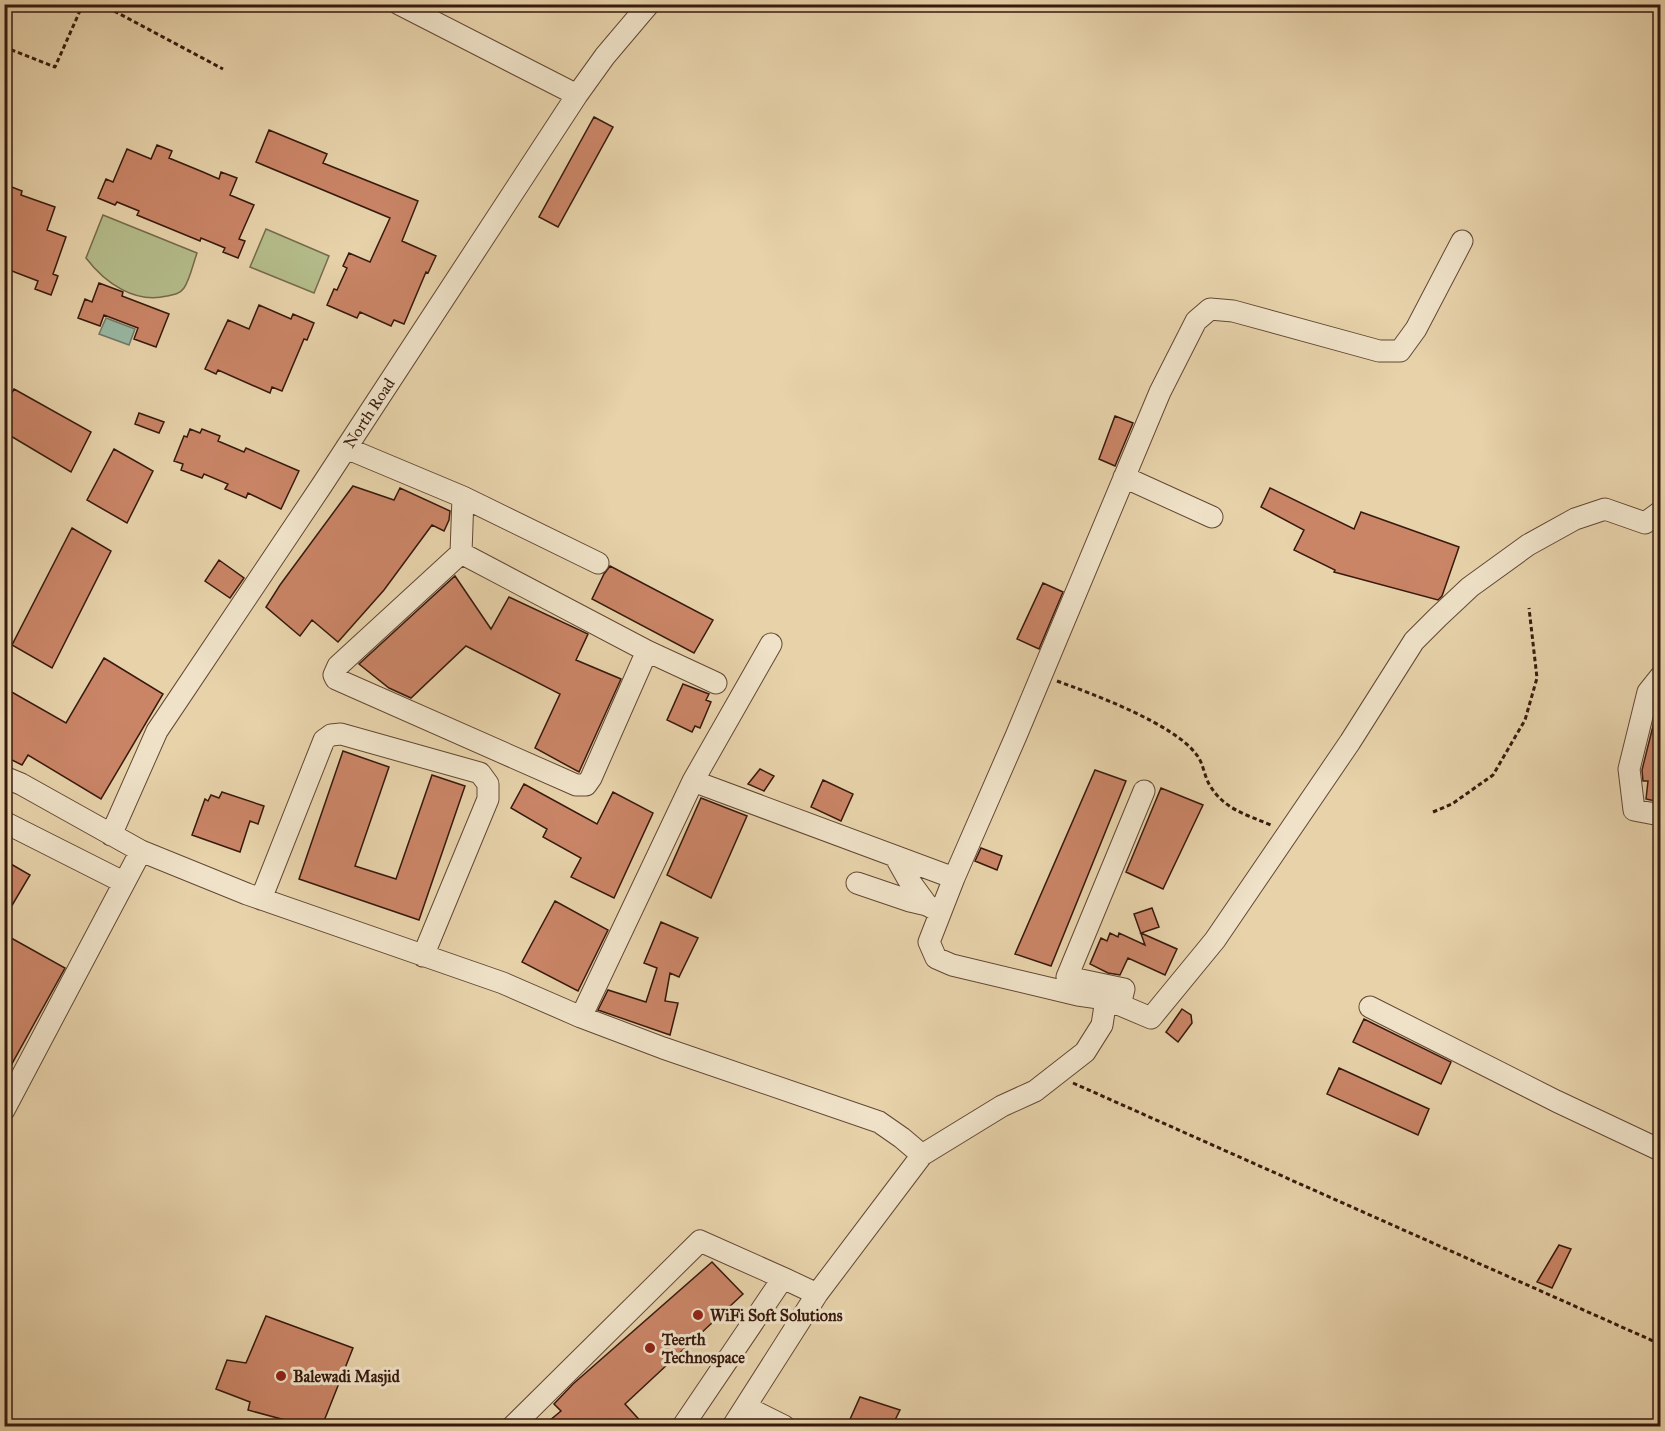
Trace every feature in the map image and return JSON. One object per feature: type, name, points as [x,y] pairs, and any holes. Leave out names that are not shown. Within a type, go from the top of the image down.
[{"type":"street","points":[[399,4],[577,95]]},
{"type":"street","name":"North Road","points":[[111,835],[157,731],[577,95],[649,4]]},
{"type":"street","points":[[1462,241],[1416,329],[1400,351],[1379,351],[1233,311],[1210,309],[1196,321],[1160,392],[954,878],[934,909],[929,942],[936,958],[952,965],[1113,1002],[1152,1018],[1215,940],[1350,742],[1414,641],[1470,587],[1528,545],[1575,519],[1605,509],[1646,523],[1660,512]]},
{"type":"street","points":[[346,448],[463,497],[598,563]]},
{"type":"street","points":[[1124,477],[1212,517]]},
{"type":"street","points":[[463,497],[460,553],[338,666],[334,675],[336,679],[576,785],[586,785],[647,651]]},
{"type":"street","points":[[460,553],[647,651],[716,683]]},
{"type":"street","points":[[581,1017],[693,781],[771,644]]},
{"type":"street","points":[[1660,677],[1648,692],[1629,769],[1634,810],[1660,815]]},
{"type":"street","points":[[261,899],[324,740],[331,735],[341,734],[480,773],[488,784],[488,800],[423,956]]},
{"type":"street","points":[[4,777],[21,784],[141,851],[261,899],[503,983],[581,1017],[663,1048],[879,1122],[922,1155]]},
{"type":"street","points":[[693,781],[954,878]]},
{"type":"street","points":[[733,1426],[817,1294],[922,1155],[1002,1106],[1035,1091],[1085,1052],[1113,1002],[1124,989],[1067,977],[1144,791]]},
{"type":"street","points":[[4,822],[123,882]]},
{"type":"street","points":[[4,1110],[141,851]]},
{"type":"street","points":[[895,856],[908,879],[934,909]]},
{"type":"street","points":[[857,883],[934,909]]},
{"type":"street","points":[[1370,1007],[1556,1101],[1660,1150]]},
{"type":"street","points":[[513,1426],[700,1240],[817,1294]]},
{"type":"street","points":[[683,1426],[783,1278]]},
{"type":"street","points":[[746,1407],[784,1426]]},
{"type":"path","points":[[4,47],[55,67],[83,4]]},
{"type":"path","points":[[101,4],[223,69]]},
{"type":"path","points":[[1433,812],[1452,804],[1493,774],[1525,720],[1537,678],[1529,608]]},
{"type":"path","points":[[1042,675],[1138,714],[1174,735],[1197,754],[1208,783],[1224,804],[1288,833]]},
{"type":"path","points":[[1055,1075],[1660,1344]]},
{"type":"shaded area","points":[[103,215],[197,253],[188,280],[182,290],[169,296],[144,297],[122,289],[102,276],[86,258]]},
{"type":"shaded area","points":[[266,229],[329,256],[314,293],[250,267]]},
{"type":"shaded area","points":[[106,318],[135,329],[129,345],[99,334]]},
{"type":"building","points":[[594,117],[613,127],[558,227],[539,217]]},
{"type":"building","points":[[269,130],[327,154],[323,163],[418,201],[402,241],[436,256],[428,273],[426,272],[404,324],[394,320],[391,326],[360,312],[357,318],[327,305],[347,268],[343,266],[349,253],[370,262],[390,218],[256,162]]},
{"type":"building","points":[[157,145],[172,151],[169,158],[219,179],[221,172],[237,178],[230,195],[254,205],[239,239],[245,241],[238,258],[223,252],[225,248],[201,238],[200,241],[137,215],[139,211],[117,202],[115,205],[98,198],[106,179],[113,182],[127,149],[151,159]]},
{"type":"building","points":[[4,184],[22,191],[21,195],[55,207],[47,230],[66,237],[53,274],[58,276],[51,295],[35,289],[38,281],[4,268]]},
{"type":"building","points":[[99,283],[123,292],[122,296],[169,314],[156,347],[134,339],[138,328],[104,315],[100,326],[78,318],[85,299],[92,302]]},
{"type":"building","points":[[259,305],[291,319],[293,314],[314,323],[307,340],[304,339],[282,391],[272,387],[270,393],[218,370],[216,374],[205,369],[228,320],[249,329]]},
{"type":"building","points":[[14,389],[91,432],[71,472],[4,432],[4,406]]},
{"type":"building","points":[[139,413],[164,422],[159,433],[135,424]]},
{"type":"building","points":[[1115,416],[1133,423],[1115,466],[1099,459]]},
{"type":"building","points":[[190,429],[200,433],[202,429],[220,436],[218,441],[244,452],[246,448],[299,471],[281,509],[248,493],[246,498],[225,489],[228,484],[204,474],[202,478],[181,470],[183,464],[174,461],[184,436],[187,437]]},
{"type":"building","points":[[114,449],[153,471],[127,523],[87,500]]},
{"type":"building","points":[[353,486],[394,500],[400,488],[450,511],[449,520],[444,531],[432,525],[384,590],[338,642],[312,620],[300,636],[266,607]]},
{"type":"building","points":[[1270,488],[1354,529],[1361,512],[1459,547],[1442,596],[1438,600],[1334,572],[1335,570],[1294,550],[1304,530],[1261,507]]},
{"type":"building","points":[[72,528],[111,551],[52,668],[12,645]]},
{"type":"building","points":[[219,560],[244,578],[230,598],[205,581]]},
{"type":"building","points":[[610,566],[713,620],[694,653],[592,599]]},
{"type":"building","points":[[455,576],[491,629],[509,597],[588,634],[576,660],[621,679],[579,772],[535,748],[560,694],[466,646],[411,698],[389,688],[359,664]]},
{"type":"building","points":[[1043,583],[1063,592],[1039,649],[1017,639]]},
{"type":"building","points":[[104,658],[163,694],[101,799],[28,755],[22,765],[4,756],[4,701],[10,691],[66,723]]},
{"type":"building","points":[[683,684],[709,694],[706,700],[711,702],[700,728],[695,726],[692,732],[667,720]]},
{"type":"building","points":[[1660,702],[1660,802],[1646,799],[1648,781],[1643,781],[1642,770]]},
{"type":"building","points":[[343,751],[389,767],[355,866],[396,879],[432,775],[465,786],[419,920],[299,879]]},
{"type":"building","points":[[760,769],[774,776],[764,791],[748,784]]},
{"type":"building","points":[[1095,770],[1126,781],[1051,966],[1015,954]]},
{"type":"building","points":[[823,780],[853,794],[841,821],[811,807]]},
{"type":"building","points":[[524,784],[597,824],[613,792],[653,813],[614,898],[571,877],[581,858],[543,837],[547,829],[511,808]]},
{"type":"building","points":[[1161,788],[1203,805],[1163,889],[1126,872]]},
{"type":"building","points":[[222,792],[264,806],[258,824],[250,821],[240,852],[192,835],[205,799],[208,801],[211,795],[219,798]]},
{"type":"building","points":[[701,798],[747,816],[711,898],[667,875]]},
{"type":"building","points":[[981,848],[1002,856],[997,870],[975,861]]},
{"type":"building","points":[[4,860],[30,875],[4,919]]},
{"type":"building","points":[[555,901],[608,930],[578,991],[522,962]]},
{"type":"building","points":[[1152,908],[1159,927],[1141,933],[1177,949],[1165,975],[1128,958],[1120,975],[1108,973],[1090,964],[1101,938],[1107,941],[1110,933],[1118,937],[1119,933],[1145,945],[1134,914]]},
{"type":"building","points":[[661,922],[698,938],[679,977],[670,973],[665,1001],[678,1003],[670,1035],[598,1010],[608,990],[646,1002],[657,968],[644,963]]},
{"type":"building","points":[[4,934],[65,968],[4,1078]]},
{"type":"building","points":[[1182,1009],[1191,1015],[1192,1023],[1178,1042],[1166,1032]]},
{"type":"building","points":[[1364,1019],[1451,1062],[1441,1084],[1353,1042]]},
{"type":"building","points":[[1339,1068],[1429,1109],[1418,1135],[1327,1094]]},
{"type":"building","points":[[1559,1245],[1571,1249],[1552,1288],[1537,1282]]},
{"type":"building","name":"Teerth Technospace","points":[[712,1262],[743,1294],[625,1404],[645,1426],[543,1426],[561,1411],[554,1404],[573,1384]]},
{"type":"building","name":"Balewadi Masjid","points":[[266,1316],[353,1348],[322,1426],[307,1426],[248,1410],[250,1402],[216,1389],[227,1360],[246,1363]]},
{"type":"building","points":[[860,1397],[900,1410],[892,1426],[847,1426]]},
{"type":"place","name":"WiFi Soft Solutions","points":[[698,1315]]},
{"type":"place","name":"Teerth Technospace","points":[[650,1348]]},
{"type":"place","name":"Balewadi Masjid","points":[[281,1376]]}]
